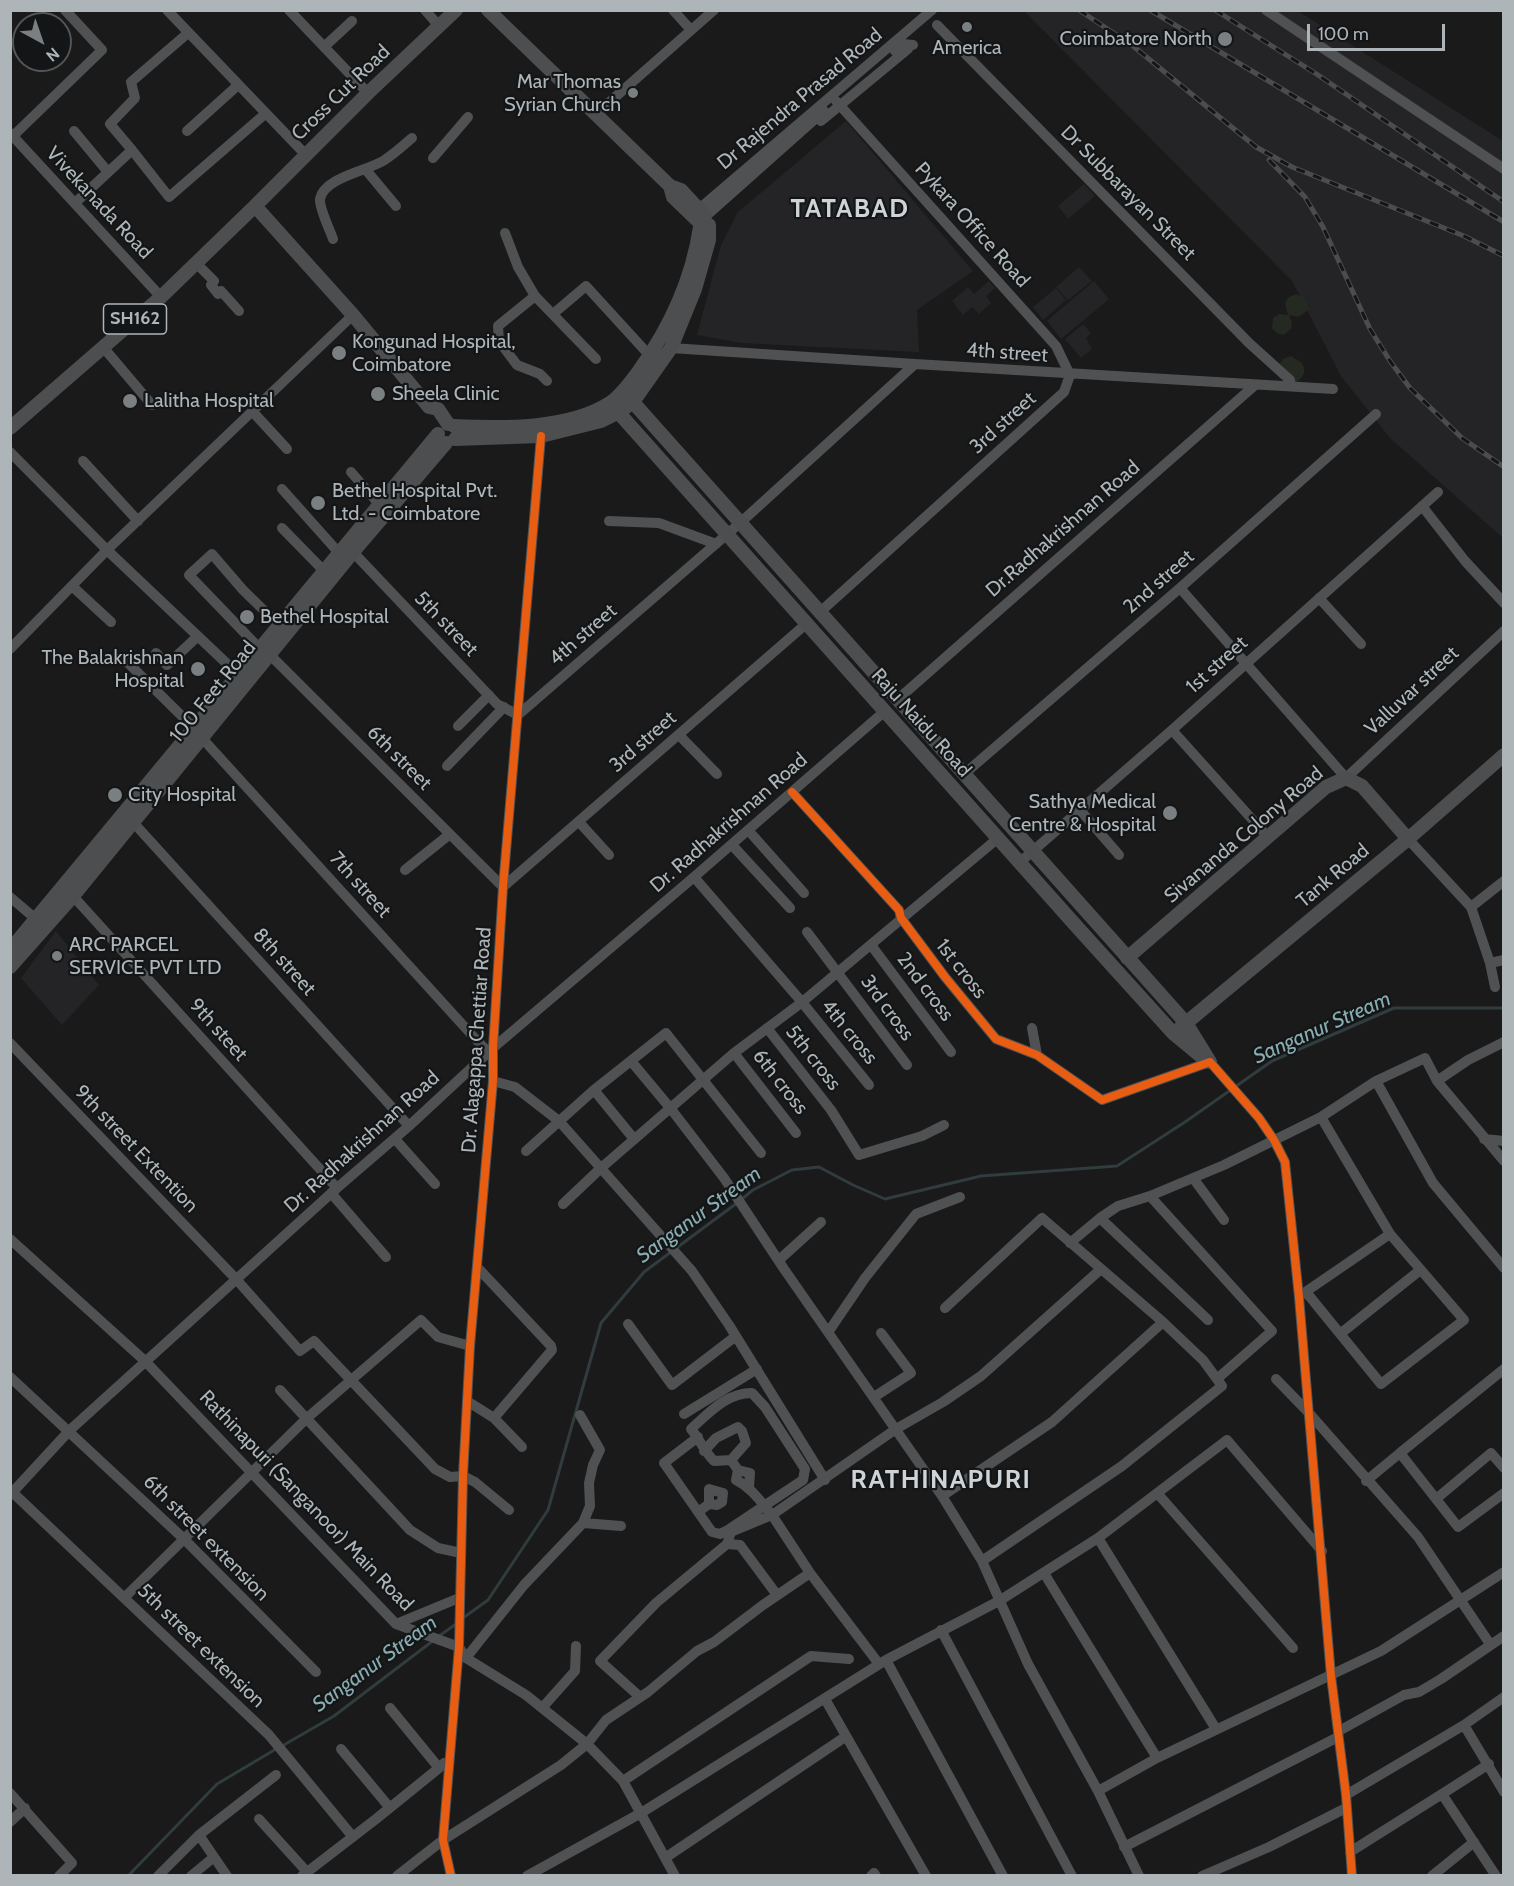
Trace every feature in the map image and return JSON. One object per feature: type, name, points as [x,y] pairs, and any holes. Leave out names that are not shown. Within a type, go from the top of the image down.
[{"type":"main road","name":"Cross Cut Road","points":[[12,423],[161,297],[305,154],[456,10]]},
{"type":"main road","points":[[447,432],[535,425],[570,419],[633,402],[671,348],[695,289],[709,240],[702,219],[673,197],[670,186],[488,10]]},
{"type":"main road","points":[[255,206],[353,315],[429,407],[438,409],[447,432]]},
{"type":"main road","points":[[447,432],[541,436],[601,421],[615,407],[623,391],[658,344],[687,285],[702,219]]},
{"type":"main road","name":"Raju Naidu Road","points":[[623,391],[1186,1023],[1209,1062]]},
{"type":"main road","name":"Raju Naidu Road","points":[[615,407],[721,539],[806,624],[1173,1033],[1209,1062]]},
{"type":"main road","name":"100 Feet Road","points":[[264,650],[324,571],[346,552],[379,504],[447,432]]},
{"type":"main road","name":"100 Feet Road","points":[[10,950],[198,733],[264,650],[447,432]]},
{"type":"main road","name":"100 Feet Road","points":[[10,967],[73,896],[198,733]]},
{"type":"main road","name":"Tank Road","points":[[1173,1033],[1408,839],[1503,755]]},
{"type":"main road","name":"Sivananda Colony Road","points":[[1127,958],[1326,787],[1346,778],[1362,786],[1408,839]]},
{"type":"street","points":[[12,135],[102,50],[65,10]]},
{"type":"street","points":[[167,10],[237,86],[305,154]]},
{"type":"street","points":[[290,10],[368,93]]},
{"type":"street","points":[[425,10],[439,26]]},
{"type":"street","points":[[673,10],[691,30]]},
{"type":"street","points":[[597,114],[714,10]]},
{"type":"street","name":"Dr Rajendra Prasad Road","points":[[702,219],[933,10]]},
{"type":"street","points":[[1266,10],[1503,169]]},
{"type":"street","points":[[324,47],[352,21]]},
{"type":"street","name":"Dr Subbarayan Street","points":[[937,25],[1255,349],[1290,380],[1291,386]]},
{"type":"street","points":[[188,33],[131,82],[135,98],[110,124],[169,197],[265,114]]},
{"type":"street","points":[[702,219],[751,180],[903,44],[913,45],[838,103]]},
{"type":"street","points":[[187,131],[237,86]]},
{"type":"street","name":"Pykara Office Road","points":[[838,103],[1056,346],[1070,375]]},
{"type":"street","points":[[432,158],[468,117]]},
{"type":"street","points":[[74,131],[108,172]]},
{"type":"street","name":"Vivekanada Road","points":[[12,135],[161,297]]},
{"type":"street","points":[[333,239],[320,202],[321,195],[338,179],[366,170],[386,160],[412,138]]},
{"type":"street","points":[[75,203],[132,150]]},
{"type":"street","points":[[366,170],[396,206]]},
{"type":"street","points":[[505,233],[518,267],[536,296],[596,359]]},
{"type":"street","points":[[196,263],[214,281],[211,285],[218,294],[221,291],[239,311]]},
{"type":"street","points":[[554,314],[586,286],[650,356]]},
{"type":"street","points":[[536,296],[498,326],[499,341],[517,365],[540,374],[547,381]]},
{"type":"street","points":[[10,650],[107,550],[353,315]]},
{"type":"street","points":[[103,347],[152,405]]},
{"type":"street","name":"4th street","points":[[671,348],[1070,375],[1333,389]]},
{"type":"street","points":[[740,524],[915,364]]},
{"type":"street","name":"3rd street","points":[[819,613],[1064,392],[1070,375]]},
{"type":"street","name":"Dr.Radhakrishnan Road","points":[[897,700],[1254,386]]},
{"type":"street","points":[[252,411],[287,449]]},
{"type":"street","name":"2nd street","points":[[963,775],[1180,588],[1376,414]]},
{"type":"street","name":"Dr. Alagappa Chettiar Road","points":[[451,1875],[443,1840],[450,1759],[455,1646],[460,1632],[459,1601],[467,1401],[493,1082],[503,887],[541,436]]},
{"type":"street","points":[[10,452],[107,550],[243,678]]},
{"type":"street","points":[[83,460],[138,520]]},
{"type":"street","points":[[351,472],[379,504]]},
{"type":"street","name":"5th street","points":[[282,489],[489,695],[518,715]]},
{"type":"street","name":"1st street","points":[[1019,863],[1172,730],[1437,492]]},
{"type":"street","points":[[1422,506],[1465,561],[1503,603]]},
{"type":"street","points":[[609,521],[659,523],[721,539]]},
{"type":"street","name":"4th street","points":[[518,715],[740,524]]},
{"type":"street","points":[[282,528],[324,571]]},
{"type":"street","name":"6th street","points":[[280,626],[243,590],[212,554],[189,575],[503,887]]},
{"type":"street","points":[[72,586],[111,622]]},
{"type":"street","points":[[1180,588],[1346,778]]},
{"type":"street","points":[[1319,598],[1361,644]]},
{"type":"street","name":"3rd street","points":[[503,887],[806,624]]},
{"type":"street","name":"Valluvar street","points":[[1346,778],[1503,631]]},
{"type":"street","points":[[156,653],[166,665],[198,636]]},
{"type":"street","points":[[123,658],[198,733]]},
{"type":"street","points":[[458,726],[489,695]]},
{"type":"street","points":[[447,766],[504,707]]},
{"type":"street","name":"Dr. Radhakrishnan Road","points":[[11,1492],[70,1430],[334,1190],[395,1139],[493,1048],[885,711]]},
{"type":"street","points":[[1172,730],[1268,837]]},
{"type":"street","name":"7th street","points":[[198,733],[471,1034],[488,1052],[493,1048]]},
{"type":"street","points":[[679,735],[717,774]]},
{"type":"street","name":"1st cross","points":[[792,792],[899,910],[901,918],[945,977],[996,1039],[1037,1055]]},
{"type":"street","points":[[1080,810],[1119,855]]},
{"type":"street","name":"8th street","points":[[132,821],[409,1126]]},
{"type":"street","points":[[579,822],[609,855]]},
{"type":"street","points":[[748,830],[804,893]]},
{"type":"street","points":[[405,870],[450,834]]},
{"type":"street","points":[[563,1204],[601,1168],[734,1053],[838,972],[997,838]]},
{"type":"street","points":[[1408,839],[1471,907],[1490,963],[1495,987]]},
{"type":"street","points":[[732,844],[790,908]]},
{"type":"street","name":"4th cross","points":[[694,877],[801,1001],[869,1085]]},
{"type":"street","points":[[1471,907],[1503,880]]},
{"type":"street","name":"9th steet","points":[[73,896],[334,1190],[386,1257]]},
{"type":"street","points":[[10,897],[37,920]]},
{"type":"street","name":"3rd cross","points":[[807,932],[907,1065]]},
{"type":"street","name":"2nd cross","points":[[871,945],[951,1052]]},
{"type":"street","points":[[1490,963],[1503,960]]},
{"type":"street","name":"5th cross","points":[[767,1028],[831,1110],[860,1155],[922,1136],[944,1125]]},
{"type":"street","points":[[1032,1028],[1037,1055],[1101,1100],[1209,1062],[1259,1118],[1285,1162],[1303,1294],[1309,1413],[1331,1676],[1346,1795],[1352,1875]]},
{"type":"street","points":[[526,1151],[594,1090],[666,1033],[761,1153]]},
{"type":"street","name":"9th street Extention","points":[[10,1042],[236,1280],[300,1351],[315,1341],[351,1382]]},
{"type":"street","points":[[1437,1081],[1468,1060],[1503,1042]]},
{"type":"street","name":"6th cross","points":[[734,1053],[796,1133]]},
{"type":"street","points":[[1070,1243],[1118,1206],[1150,1196],[1224,1165],[1321,1117],[1376,1081],[1425,1058],[1437,1081],[1503,1161]]},
{"type":"street","points":[[631,1061],[730,1186],[942,1496],[982,1561],[1028,1664],[1098,1791],[1139,1875]]},
{"type":"street","points":[[1376,1081],[1433,1183],[1503,1268]]},
{"type":"street","points":[[493,1082],[515,1087],[559,1121],[692,1271],[736,1336],[825,1480]]},
{"type":"street","points":[[594,1090],[634,1139]]},
{"type":"street","points":[[1303,1294],[1381,1384],[1464,1320],[1419,1271],[1390,1234],[1321,1117]]},
{"type":"street","points":[[395,1139],[435,1184]]},
{"type":"street","points":[[1484,1139],[1503,1141]]},
{"type":"street","points":[[1193,1178],[1224,1220]]},
{"type":"street","points":[[1150,1196],[1272,1331],[1218,1378]]},
{"type":"street","points":[[829,1331],[866,1278],[916,1214],[960,1197]]},
{"type":"street","points":[[945,1308],[1042,1218],[1203,1359],[1222,1386],[1122,1466],[982,1561]]},
{"type":"street","points":[[1100,1218],[1208,1320]]},
{"type":"street","points":[[779,1260],[821,1222]]},
{"type":"street","points":[[1303,1294],[1390,1234]]},
{"type":"street","name":"Rathinapuri (Sanganoor) Main Road","points":[[10,1239],[145,1360],[396,1624],[455,1646]]},
{"type":"street","points":[[477,1267],[551,1346],[552,1350],[494,1418]]},
{"type":"street","points":[[640,1697],[600,1661],[656,1603],[727,1544],[731,1532],[772,1515],[896,1429],[943,1402],[981,1376],[1101,1269]]},
{"type":"street","points":[[1340,1334],[1419,1271]]},
{"type":"street","points":[[125,1597],[307,1418],[421,1320],[438,1337],[471,1346]]},
{"type":"street","points":[[942,1496],[1052,1422],[1163,1322]]},
{"type":"street","points":[[628,1324],[672,1385],[736,1336]]},
{"type":"street","points":[[874,1397],[911,1373],[881,1333]]},
{"type":"street","points":[[684,1414],[757,1369]]},
{"type":"street","points":[[1366,1481],[1502,1374]]},
{"type":"street","name":"6th street extension","points":[[10,1377],[70,1430],[184,1539],[316,1672]]},
{"type":"street","points":[[1276,1379],[1309,1413],[1366,1481],[1418,1537],[1490,1644]]},
{"type":"street","points":[[351,1382],[435,1469],[450,1477],[463,1476],[475,1482],[509,1510]]},
{"type":"street","points":[[280,1390],[410,1530],[438,1548],[461,1554]]},
{"type":"street","points":[[698,1437],[664,1463],[712,1532],[720,1534],[803,1480],[805,1468],[765,1407],[752,1393],[742,1393],[722,1401],[691,1429],[698,1437],[703,1444],[704,1451],[714,1461],[731,1460],[746,1443],[738,1427],[716,1438],[704,1451]]},
{"type":"street","points":[[467,1401],[494,1418],[522,1447]]},
{"type":"street","points":[[466,1658],[524,1585],[583,1523],[590,1506],[593,1465],[600,1450],[580,1415]]},
{"type":"street","points":[[527,1875],[641,1813],[882,1662],[999,1601],[1098,1538],[1227,1440],[1322,1551]]},
{"type":"street","points":[[1400,1453],[1458,1527],[1503,1493]]},
{"type":"street","points":[[1436,1499],[1491,1453],[1503,1468]]},
{"type":"street","points":[[731,1460],[738,1470],[736,1480],[749,1486],[772,1515],[810,1574],[882,1662],[1003,1875]]},
{"type":"street","name":"5th street extension","points":[[11,1492],[125,1597],[271,1738],[353,1837]]},
{"type":"street","points":[[1158,1494],[1293,1648]]},
{"type":"street","points":[[698,1512],[709,1504]]},
{"type":"street","points":[[583,1523],[621,1526]]},
{"type":"street","points":[[1098,1538],[1216,1729]]},
{"type":"street","points":[[727,1544],[740,1545],[777,1595]]},
{"type":"street","points":[[1098,1791],[1157,1758],[1381,1651],[1503,1572]]},
{"type":"street","points":[[1044,1573],[1157,1758]]},
{"type":"street","points":[[397,1875],[443,1840],[561,1765],[586,1744],[606,1720],[640,1697],[698,1651],[810,1574]]},
{"type":"street","points":[[396,1624],[459,1601]]},
{"type":"street","points":[[941,1630],[1072,1875]]},
{"type":"street","points":[[1124,1847],[1338,1734],[1404,1695],[1419,1692],[1442,1679],[1503,1636]]},
{"type":"street","points":[[455,1646],[466,1658],[526,1695],[586,1744],[623,1781],[672,1874]]},
{"type":"street","points":[[542,1708],[574,1671],[576,1646]]},
{"type":"street","points":[[623,1781],[811,1656],[849,1659]]},
{"type":"street","points":[[1346,1795],[1464,1725],[1503,1698]]},
{"type":"street","points":[[825,1699],[926,1875]]},
{"type":"street","points":[[390,1708],[439,1768]]},
{"type":"street","points":[[1464,1725],[1489,1764],[1503,1792]]},
{"type":"street","points":[[665,1858],[845,1737]]},
{"type":"street","points":[[341,1749],[390,1808]]},
{"type":"street","points":[[258,1819],[304,1874],[450,1759]]},
{"type":"street","points":[[1350,1852],[1489,1764]]},
{"type":"street","points":[[158,1875],[199,1835],[276,1775]]},
{"type":"street","points":[[10,1793],[72,1863],[60,1875]]},
{"type":"street","points":[[1442,1794],[1496,1875]]},
{"type":"street","points":[[10,1822],[25,1808]]},
{"type":"street","points":[[1202,1875],[1269,1846],[1346,1808]]},
{"type":"street","points":[[199,1835],[227,1875]]},
{"type":"street","points":[[1432,1875],[1474,1842]]},
{"type":"street","points":[[191,1875],[214,1857]]},
{"type":"street","points":[[871,1875],[874,1873],[876,1875]]},
{"type":"shaded area","points":[[1024,11],[1298,11],[1503,141],[1503,538],[1390,438],[1341,376],[1292,281]]},
{"type":"shaded area","points":[[846,121],[973,271],[917,310],[919,352],[742,343],[697,335],[721,245],[738,212]]},
{"type":"shaded area","points":[[1084,184],[1095,196],[1068,219],[1058,206]]},
{"type":"shaded area","points":[[1079,267],[1092,281],[1068,300],[1056,287]]},
{"type":"shaded area","points":[[989,281],[995,288],[986,296],[991,303],[979,314],[972,307],[963,315],[952,301],[968,287],[974,294]]},
{"type":"shaded area","points":[[1094,281],[1109,299],[1061,339],[1047,321]]},
{"type":"shaded area","points":[[1056,288],[1066,300],[1043,320],[1033,307]]},
{"type":"shaded area","points":[[1296,294],[1306,299],[1308,310],[1299,317],[1289,315],[1292,322],[1291,329],[1283,335],[1277,333],[1272,328],[1273,318],[1279,314],[1288,315],[1285,303],[1289,297]]},
{"type":"shaded area","points":[[1083,324],[1091,333],[1086,338],[1092,349],[1081,358],[1065,339]]},
{"type":"shaded area","points":[[1291,356],[1302,363],[1304,370],[1302,378],[1293,383],[1278,366],[1283,359]]},
{"type":"shaded area","name":"ARC PARCEL SERVICE PVT LTD","points":[[56,931],[99,985],[62,1025],[21,978]]},
{"type":"waterway","name":"Sanganur Stream","points":[[742,1199],[753,1190],[792,1170],[819,1167],[885,1199],[981,1176],[1117,1166],[1272,1061],[1394,1008],[1504,1008]]},
{"type":"waterway","name":"Sanganur Stream","points":[[463,1618],[488,1600],[548,1510],[601,1323],[644,1272],[737,1203]]},
{"type":"waterway","name":"Sanganur Stream","points":[[439,1636],[456,1624]]},
{"type":"waterway","name":"Sanganur Stream","points":[[282,1746],[334,1716],[434,1640]]},
{"type":"waterway","name":"Sanganur Stream","points":[[128,1876],[217,1784],[276,1749]]},
{"type":"railway","points":[[1079,10],[1133,46],[1256,147],[1292,167],[1464,236],[1504,256]]},
{"type":"railway","points":[[1150,10],[1504,222]]},
{"type":"railway","points":[[1215,10],[1318,75],[1504,202]]},
{"type":"railway","points":[[1269,160],[1305,197],[1323,227],[1370,329],[1410,388],[1462,438],[1504,467]]},
{"type":"cycle path","points":[[451,1876],[443,1840],[459,1647],[463,1476],[470,1346],[493,1081],[503,887],[541,436]]},
{"type":"cycle path","points":[[792,792],[899,910],[901,918],[945,977],[996,1039],[1037,1055],[1102,1100],[1210,1062],[1259,1118],[1274,1140],[1285,1162],[1299,1297],[1331,1676],[1346,1795],[1352,1876]]},
{"type":"place","name":"America","points":[[967,27]]},
{"type":"place","name":"Coimbatore North","points":[[1225,39]]},
{"type":"place","name":"Mar Thomas Syrian Church","points":[[633,93]]},
{"type":"place","name":"Kongunad Hospital, Coimbatore","points":[[339,353]]},
{"type":"place","name":"Sheela Clinic","points":[[378,394]]},
{"type":"place","name":"Lalitha Hospital","points":[[130,401]]},
{"type":"place","name":"Bethel Hospital Pvt. Ltd. - Coimbatore","points":[[318,503]]},
{"type":"place","name":"Bethel Hospital","points":[[247,617]]},
{"type":"place","name":"The Balakrishnan Hospital","points":[[198,669]]},
{"type":"place","name":"City Hospital","points":[[115,795]]},
{"type":"place","name":"Sathya Medical Centre & Hospital","points":[[1170,813]]},
{"type":"place","name":"ARC PARCEL SERVICE PVT LTD","points":[[57,956]]},
{"type":"district","name":"TATABAD","points":[[850,209]]},
{"type":"district","name":"RATHINAPURI","points":[[941,1480]]}]
